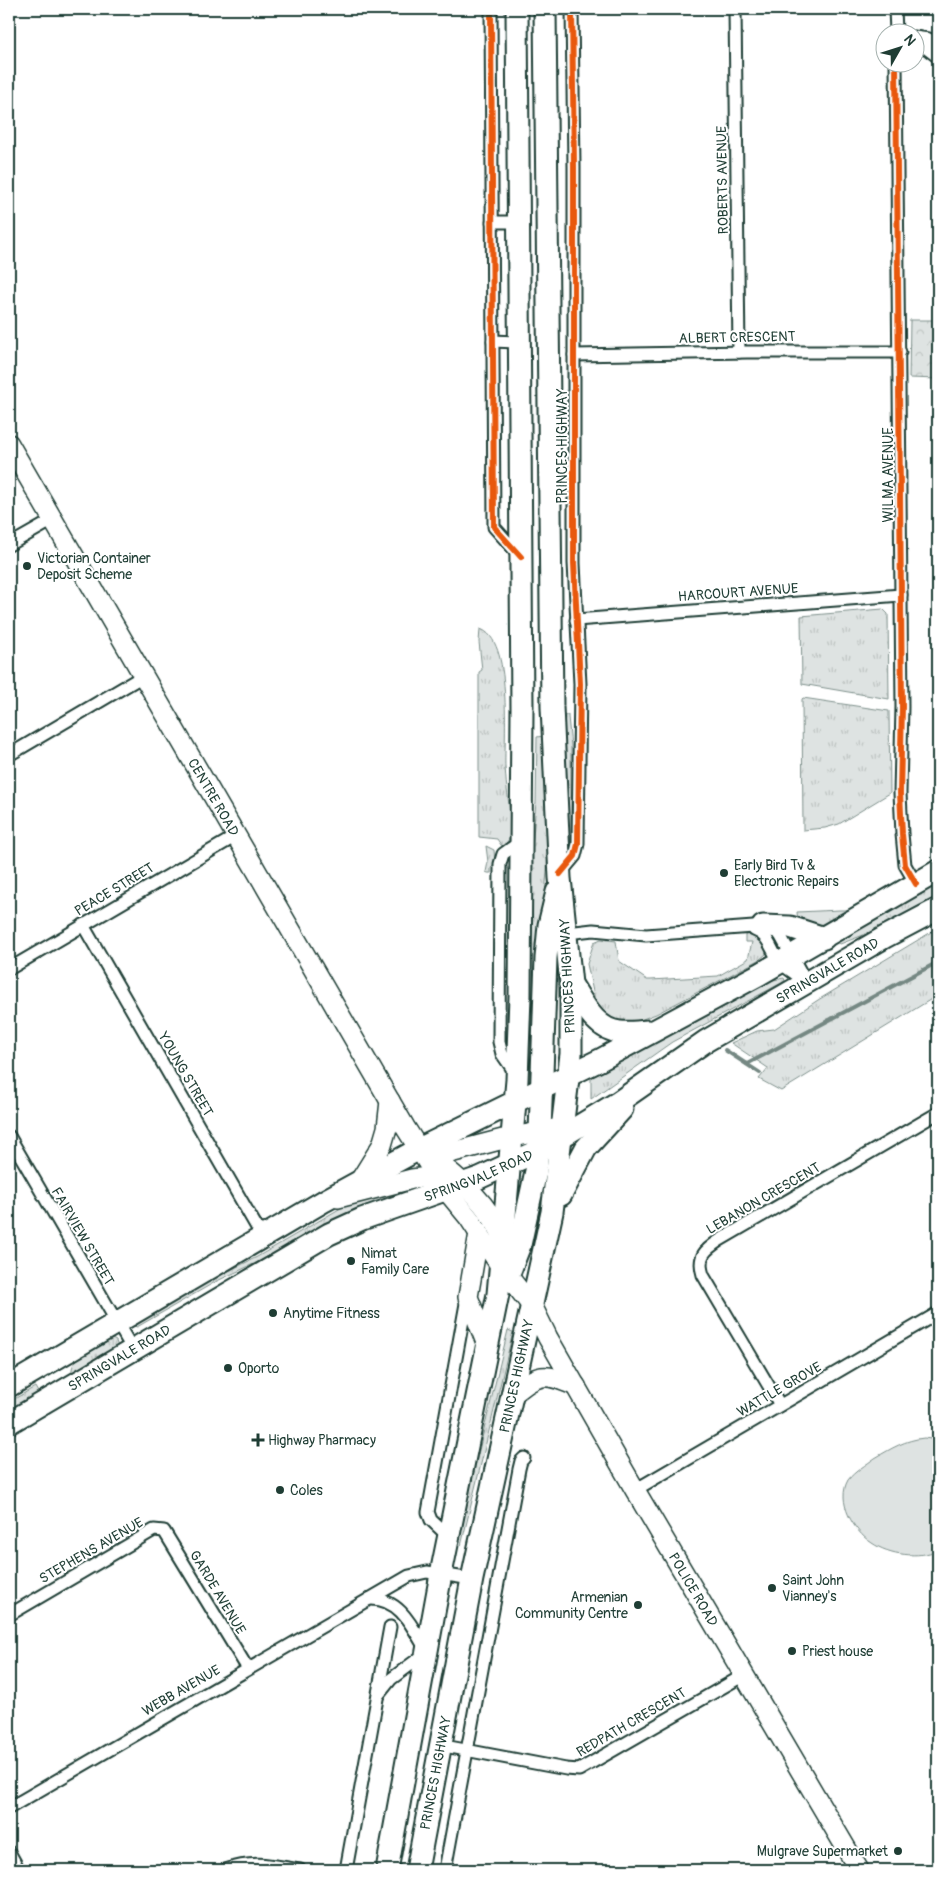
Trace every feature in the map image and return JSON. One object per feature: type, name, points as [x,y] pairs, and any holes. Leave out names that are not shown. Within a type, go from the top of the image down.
[{"type":"highway","name":"PRINCES HIGHWAY","points":[[505,1275],[503,1237],[517,1076],[520,996],[521,557],[517,9]]},
{"type":"highway","name":"PRINCES HIGHWAY","points":[[416,1870],[472,1579],[569,1130],[568,1075],[571,984],[560,876],[554,776],[545,9]]},
{"type":"highway","points":[[521,614],[551,615]]},
{"type":"highway","points":[[9,1386],[324,1201],[419,1149],[655,1031],[824,938],[938,871]]},
{"type":"highway","name":"PRINCES HIGHWAY","points":[[387,1870],[441,1574],[487,1344],[505,1275],[520,1244],[538,1151],[548,939],[551,913],[560,876]]},
{"type":"highway","name":"SPRINGVALE ROAD","points":[[9,1422],[329,1234],[449,1184],[510,1165],[538,1151],[644,1084],[706,1040],[885,937],[938,909]]},
{"type":"highway","points":[[754,927],[790,927],[824,938]]},
{"type":"highway","points":[[571,984],[592,1015],[606,1028],[623,1032],[655,1031]]},
{"type":"highway","points":[[552,1212],[583,1152],[644,1084]]},
{"type":"main road","name":"CENTRE ROAD","points":[[9,444],[419,1149],[449,1184],[488,1210],[503,1237]]},
{"type":"main road","points":[[360,1182],[382,1145],[387,1128],[390,1101]]},
{"type":"main road","points":[[419,1149],[435,1154],[446,1154],[512,1137],[538,1151]]},
{"type":"main road","name":"CENTRE ROAD","points":[[419,1149],[442,1165],[449,1184],[466,1214],[505,1275]]},
{"type":"main road","points":[[324,1201],[412,1178],[449,1184]]},
{"type":"main road","points":[[479,1233],[468,1295],[487,1344]]},
{"type":"main road","name":"POLICE ROAD","points":[[505,1275],[532,1306],[635,1490],[859,1870]]},
{"type":"main road","points":[[512,1395],[530,1381],[545,1376],[554,1377],[576,1386]]},
{"type":"street","points":[[491,9],[494,527],[521,557]]},
{"type":"street","name":"PRINCES HIGHWAY","points":[[560,876],[575,856],[578,844],[580,684],[574,563],[572,9]]},
{"type":"street","name":"ROBERTS AVENUE","points":[[735,9],[739,352]]},
{"type":"street","points":[[896,9],[896,22]]},
{"type":"street","points":[[924,38],[929,39],[938,46]]},
{"type":"street","points":[[924,48],[938,57]]},
{"type":"street","name":"WILMA AVENUE","points":[[896,72],[902,716],[900,793],[905,865],[916,884]]},
{"type":"street","points":[[492,222],[518,222]]},
{"type":"street","points":[[493,341],[519,342]]},
{"type":"street","name":"ALBERT CRESCENT","points":[[574,355],[900,352]]},
{"type":"street","points":[[9,545],[53,520]]},
{"type":"street","name":"HARCOURT AVENUE","points":[[576,620],[901,595]]},
{"type":"street","points":[[9,755],[143,676]]},
{"type":"street","name":"PEACE STREET","points":[[9,969],[236,836]]},
{"type":"street","name":"YOUNG STREET","points":[[83,925],[263,1238]]},
{"type":"street","points":[[754,927],[767,937],[806,982]]},
{"type":"street","points":[[566,932],[593,930],[646,935],[770,927],[778,933],[786,959]]},
{"type":"street","name":"LEBANON CRESCENT","points":[[780,1405],[703,1275],[700,1261],[702,1256],[713,1245],[938,1113]]},
{"type":"street","name":"FAIRVIEW STREET","points":[[9,1136],[132,1350]]},
{"type":"street","points":[[449,1537],[431,1520],[428,1512],[468,1295]]},
{"type":"street","name":"WATTLE GROVE","points":[[635,1490],[938,1313]]},
{"type":"street","name":"PRINCES HIGHWAY","points":[[445,1870],[519,1468],[524,1458]]},
{"type":"street","name":"STEPHENS AVENUE","points":[[9,1615],[154,1530],[164,1530]]},
{"type":"street","name":"GARDE AVENUE","points":[[164,1530],[248,1669]]},
{"type":"street","name":"WEBB AVENUE","points":[[9,1808],[412,1575],[423,1572],[472,1579]]},
{"type":"street","points":[[369,1599],[382,1600],[399,1609],[409,1621],[427,1652],[388,1682],[378,1695]]},
{"type":"street","points":[[346,1870],[390,1627]]},
{"type":"street","name":"REDPATH CRESCENT","points":[[439,1745],[566,1769],[584,1768],[744,1675]]},
{"type":"street","points":[[9,1852],[19,1870]]},
{"type":"street","points":[[225,1870],[239,1865],[256,1863],[300,1870]]},
{"type":"green space","points":[[910,320],[938,320],[938,379],[909,378]]},
{"type":"green space","points":[[883,609],[888,614],[889,699],[802,684],[801,616]]},
{"type":"green space","points":[[480,629],[491,636],[498,651],[502,670],[506,783],[512,829],[512,835],[504,846],[497,839],[479,837],[479,672],[482,670],[479,642]]},
{"type":"green space","points":[[802,699],[889,711],[890,793],[839,824],[825,828],[803,830]]},
{"type":"green space","points":[[565,715],[568,715],[571,746],[571,852],[568,835],[563,737]]},
{"type":"green space","points":[[543,736],[548,845],[547,871],[536,1001],[531,1004],[532,848],[536,802],[537,737]]},
{"type":"green space","points":[[486,846],[494,850],[495,864],[491,868],[491,873],[486,872],[488,862]]},
{"type":"green space","points":[[504,868],[511,868],[508,969],[505,969]]},
{"type":"green space","points":[[938,882],[938,899],[882,928],[840,944],[838,943],[837,941]]},
{"type":"green space","points":[[855,910],[821,928],[798,922],[797,912]]},
{"type":"green space","points":[[938,928],[938,995],[781,1091],[759,1079],[768,1068],[731,1043],[757,1031],[774,1029],[818,1000]]},
{"type":"green space","points":[[755,934],[766,948],[766,954],[759,960],[656,1014],[632,1023],[610,1023],[591,1003],[595,1001],[587,964],[594,942],[601,939],[616,941],[619,961],[647,980],[651,980],[718,976],[748,959],[752,942],[745,942],[745,935]]},
{"type":"green space","points":[[784,978],[785,981],[672,1042],[591,1099],[591,1075],[768,981]]},
{"type":"green space","points":[[412,1185],[414,1189],[217,1281],[137,1327],[134,1326],[206,1282],[257,1257],[346,1205]]},
{"type":"green space","points":[[508,1330],[513,1332],[461,1546],[456,1546]]},
{"type":"green space","points":[[110,1338],[116,1341],[118,1347],[72,1375],[72,1368],[79,1357]]},
{"type":"green space","points":[[35,1387],[39,1394],[9,1412],[9,1402]]},
{"type":"green space","points":[[924,1438],[938,1440],[938,1550],[913,1555],[895,1553],[872,1543],[859,1531],[848,1515],[845,1506],[845,1488],[848,1480],[857,1471],[875,1458],[905,1443]]},
{"type":"waterway","points":[[747,1064],[938,962]]},
{"type":"waterway","points":[[725,1050],[760,1073]]},
{"type":"cycle path","points":[[491,9],[494,527],[521,557]]},
{"type":"cycle path","points":[[560,874],[575,856],[578,844],[580,684],[574,563],[572,9]]},
{"type":"cycle path","points":[[896,72],[902,707],[900,793],[905,865],[916,884]]},
{"type":"place","name":"Victorian Container Deposit Scheme","points":[[27,566]]},
{"type":"place","name":"Early Bird Tv & Electronic Repairs","points":[[724,873]]},
{"type":"place","name":"Nimat Family Care","points":[[351,1261]]},
{"type":"place","name":"Anytime Fitness","points":[[273,1313]]},
{"type":"place","name":"Oporto","points":[[228,1368]]},
{"type":"place","name":"Highway Pharmacy","points":[[258,1440]]},
{"type":"place","name":"Coles","points":[[280,1490]]},
{"type":"place","name":"Saint John Vianney's","points":[[772,1588]]},
{"type":"place","name":"Armenian Community Centre","points":[[638,1605]]},
{"type":"place","name":"Priest house","points":[[792,1651]]},
{"type":"place","name":"Mulgrave Supermarket","points":[[898,1851]]}]
